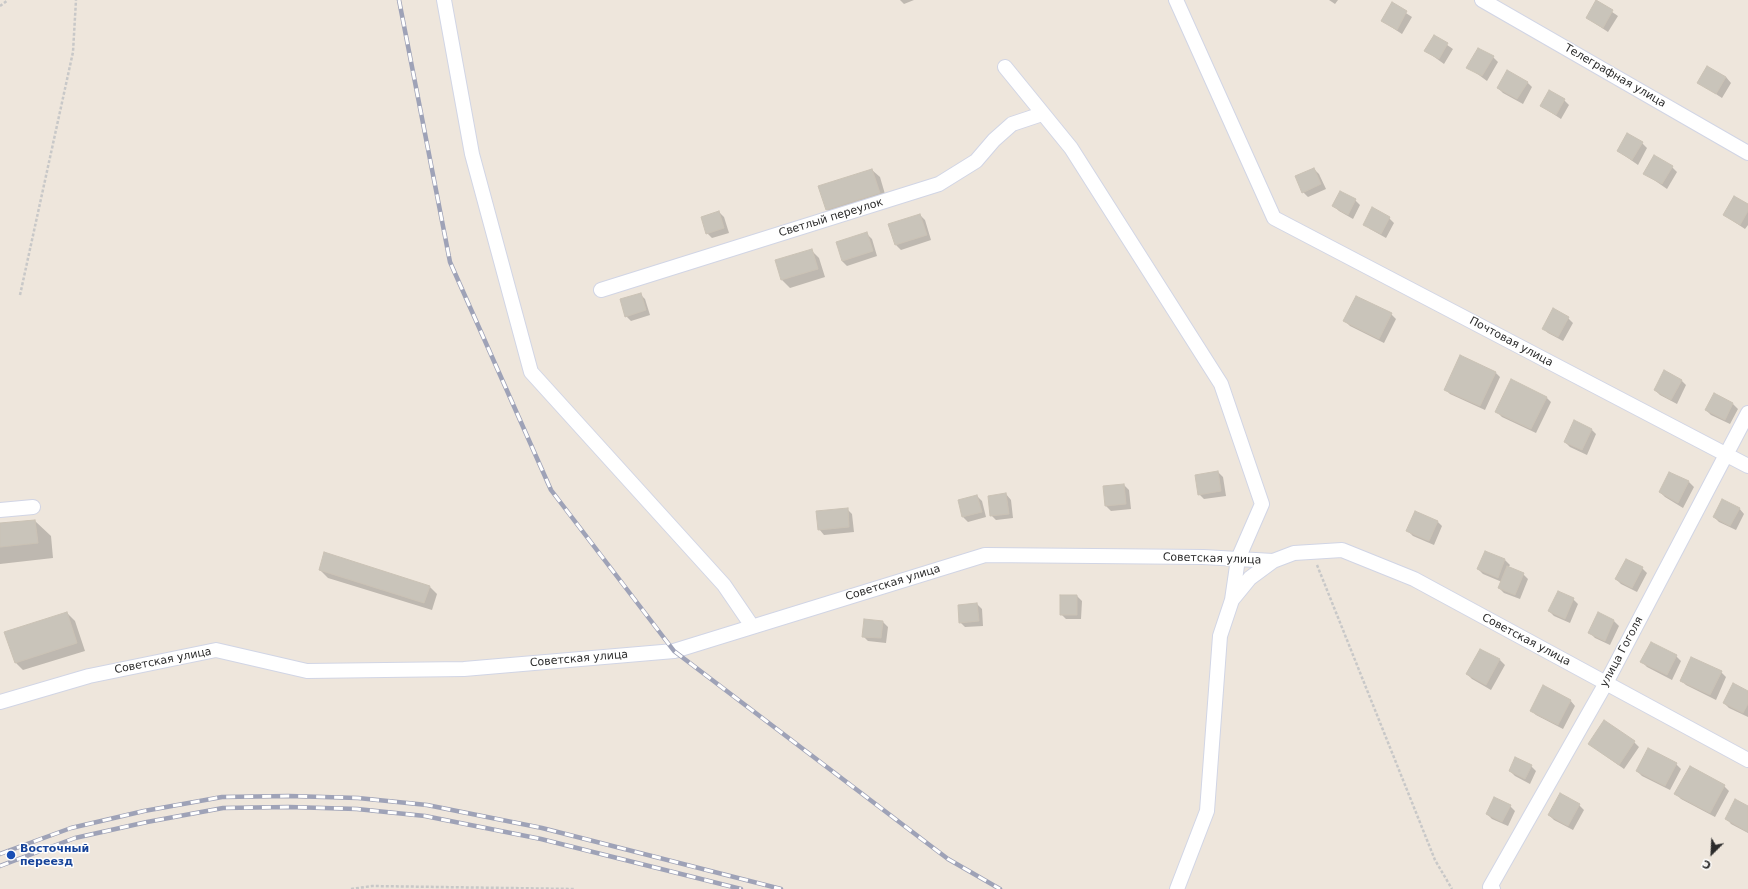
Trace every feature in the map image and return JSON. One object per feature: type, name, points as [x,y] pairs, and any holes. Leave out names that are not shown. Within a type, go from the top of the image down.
[{"type":"street","points":[[444,0],[472,154],[531,372],[724,585],[752,626]]},
{"type":"street","name":"Почтовая улица","points":[[1176,0],[1274,218],[1748,466]]},
{"type":"street","name":"Телеграфная улица","points":[[1482,0],[1748,153]]},
{"type":"street","points":[[1005,67],[1071,148],[1221,384],[1262,504],[1238,559],[1232,600],[1220,636],[1207,811],[1177,889]]},
{"type":"street","name":"Светлый переулок","points":[[601,290],[939,184],[976,161],[994,140],[1012,124],[1042,114]]},
{"type":"street","name":"улица Гоголя","points":[[1491,888],[1606,683],[1748,413]]},
{"type":"street","points":[[0,510],[33,507]]},
{"type":"street","name":"Советская улица","points":[[0,702],[89,676],[216,650],[307,671],[464,669],[674,651],[984,555],[1238,559],[1273,561],[1294,553],[1342,550],[1414,579],[1748,760]]},
{"type":"street","points":[[1232,600],[1250,578],[1273,561]]},
{"type":"path","points":[[0,6],[8,0]]},
{"type":"path","points":[[20,295],[73,52],[76,0]]},
{"type":"path","points":[[1312,552],[1435,860],[1452,889]]},
{"type":"path","points":[[351,889],[372,886],[575,889]]},
{"type":"building","points":[[1596,0],[1613,10],[1603,28],[1586,18]]},
{"type":"building","points":[[1392,2],[1407,11],[1397,30],[1381,21]]},
{"type":"building","points":[[1434,35],[1448,43],[1439,59],[1424,51]]},
{"type":"building","points":[[1478,48],[1494,56],[1482,76],[1466,68]]},
{"type":"building","points":[[1707,66],[1726,77],[1716,94],[1697,83]]},
{"type":"building","points":[[1507,70],[1528,82],[1517,99],[1497,88]]},
{"type":"building","points":[[1549,90],[1565,99],[1556,115],[1540,106]]},
{"type":"building","points":[[1627,133],[1643,142],[1632,160],[1617,151]]},
{"type":"building","points":[[1654,155],[1673,166],[1662,184],[1643,174]]},
{"type":"building","points":[[1314,168],[1321,184],[1302,193],[1295,176]]},
{"type":"building","points":[[872,169],[880,193],[826,210],[818,186]]},
{"type":"building","points":[[1340,191],[1356,199],[1348,215],[1332,206]]},
{"type":"building","points":[[1734,196],[1748,204],[1748,211],[1740,225],[1723,215]]},
{"type":"building","points":[[1372,207],[1390,217],[1381,234],[1363,225]]},
{"type":"building","points":[[719,211],[724,228],[706,234],[701,217]]},
{"type":"building","points":[[920,214],[927,235],[895,245],[888,224]]},
{"type":"building","points":[[867,232],[873,251],[842,261],[836,242]]},
{"type":"building","points":[[812,249],[818,269],[781,280],[775,260]]},
{"type":"building","points":[[641,293],[646,310],[625,317],[620,299]]},
{"type":"building","points":[[1356,296],[1392,313],[1379,339],[1343,321]]},
{"type":"building","points":[[1553,308],[1569,317],[1558,337],[1542,329]]},
{"type":"building","points":[[1460,355],[1496,372],[1480,406],[1444,390]]},
{"type":"building","points":[[1664,370],[1682,380],[1671,400],[1654,390]]},
{"type":"building","points":[[1511,379],[1547,397],[1531,429],[1495,412]]},
{"type":"building","points":[[1714,393],[1733,403],[1725,420],[1705,410]]},
{"type":"building","points":[[1574,420],[1592,429],[1582,450],[1564,442]]},
{"type":"building","points":[[1218,471],[1221,491],[1198,495],[1195,475]]},
{"type":"building","points":[[1669,472],[1689,481],[1678,503],[1659,492]]},
{"type":"building","points":[[1124,484],[1126,504],[1105,506],[1103,486]]},
{"type":"building","points":[[1006,493],[1009,514],[990,516],[988,496]]},
{"type":"building","points":[[977,495],[982,512],[962,517],[958,500]]},
{"type":"building","points":[[1722,499],[1740,508],[1730,526],[1713,517]]},
{"type":"building","points":[[848,508],[849,527],[818,530],[816,511]]},
{"type":"building","points":[[1415,511],[1438,521],[1429,541],[1406,531]]},
{"type":"building","points":[[35,520],[38,543],[0,547],[0,523]]},
{"type":"building","points":[[1485,551],[1505,559],[1498,578],[1477,569]]},
{"type":"building","points":[[324,552],[430,586],[424,603],[319,570]]},
{"type":"building","points":[[1626,559],[1643,567],[1632,588],[1615,579]]},
{"type":"building","points":[[1507,566],[1524,573],[1515,595],[1498,588]]},
{"type":"building","points":[[1558,591],[1574,598],[1565,619],[1548,611]]},
{"type":"building","points":[[1060,595],[1077,595],[1077,615],[1060,615]]},
{"type":"building","points":[[977,603],[979,621],[959,623],[958,605]]},
{"type":"building","points":[[67,612],[77,643],[15,663],[4,632]]},
{"type":"building","points":[[1598,612],[1614,620],[1605,641],[1588,633]]},
{"type":"building","points":[[864,619],[883,621],[881,638],[862,637]]},
{"type":"building","points":[[1651,642],[1677,655],[1667,675],[1640,662]]},
{"type":"building","points":[[1480,649],[1500,659],[1486,685],[1466,674]]},
{"type":"building","points":[[1691,657],[1722,671],[1710,695],[1680,681]]},
{"type":"building","points":[[1733,683],[1748,691],[1748,704],[1743,713],[1723,703]]},
{"type":"building","points":[[1543,685],[1571,700],[1558,725],[1530,711]]},
{"type":"building","points":[[1604,720],[1635,741],[1619,765],[1588,744]]},
{"type":"building","points":[[1648,748],[1677,763],[1665,786],[1636,771]]},
{"type":"building","points":[[1515,757],[1532,765],[1525,779],[1509,771]]},
{"type":"building","points":[[1690,766],[1725,785],[1710,813],[1674,794]]},
{"type":"building","points":[[1560,793],[1580,804],[1568,826],[1548,815]]},
{"type":"building","points":[[1494,797],[1511,805],[1502,822],[1486,814]]},
{"type":"building","points":[[1735,799],[1748,806],[1748,832],[1725,819]]},
{"type":"railway","points":[[399,0],[450,262],[551,490],[674,651],[948,859],[1000,889]]},
{"type":"railway","points":[[0,854],[71,828],[144,811],[222,797],[289,796],[358,798],[427,805],[542,828],[781,889]]},
{"type":"railway","points":[[0,866],[75,838],[147,822],[223,808],[289,807],[357,809],[425,816],[541,839],[741,889]]},
{"type":"place","name":"Восточный переезд","points":[[11,855]]}]
